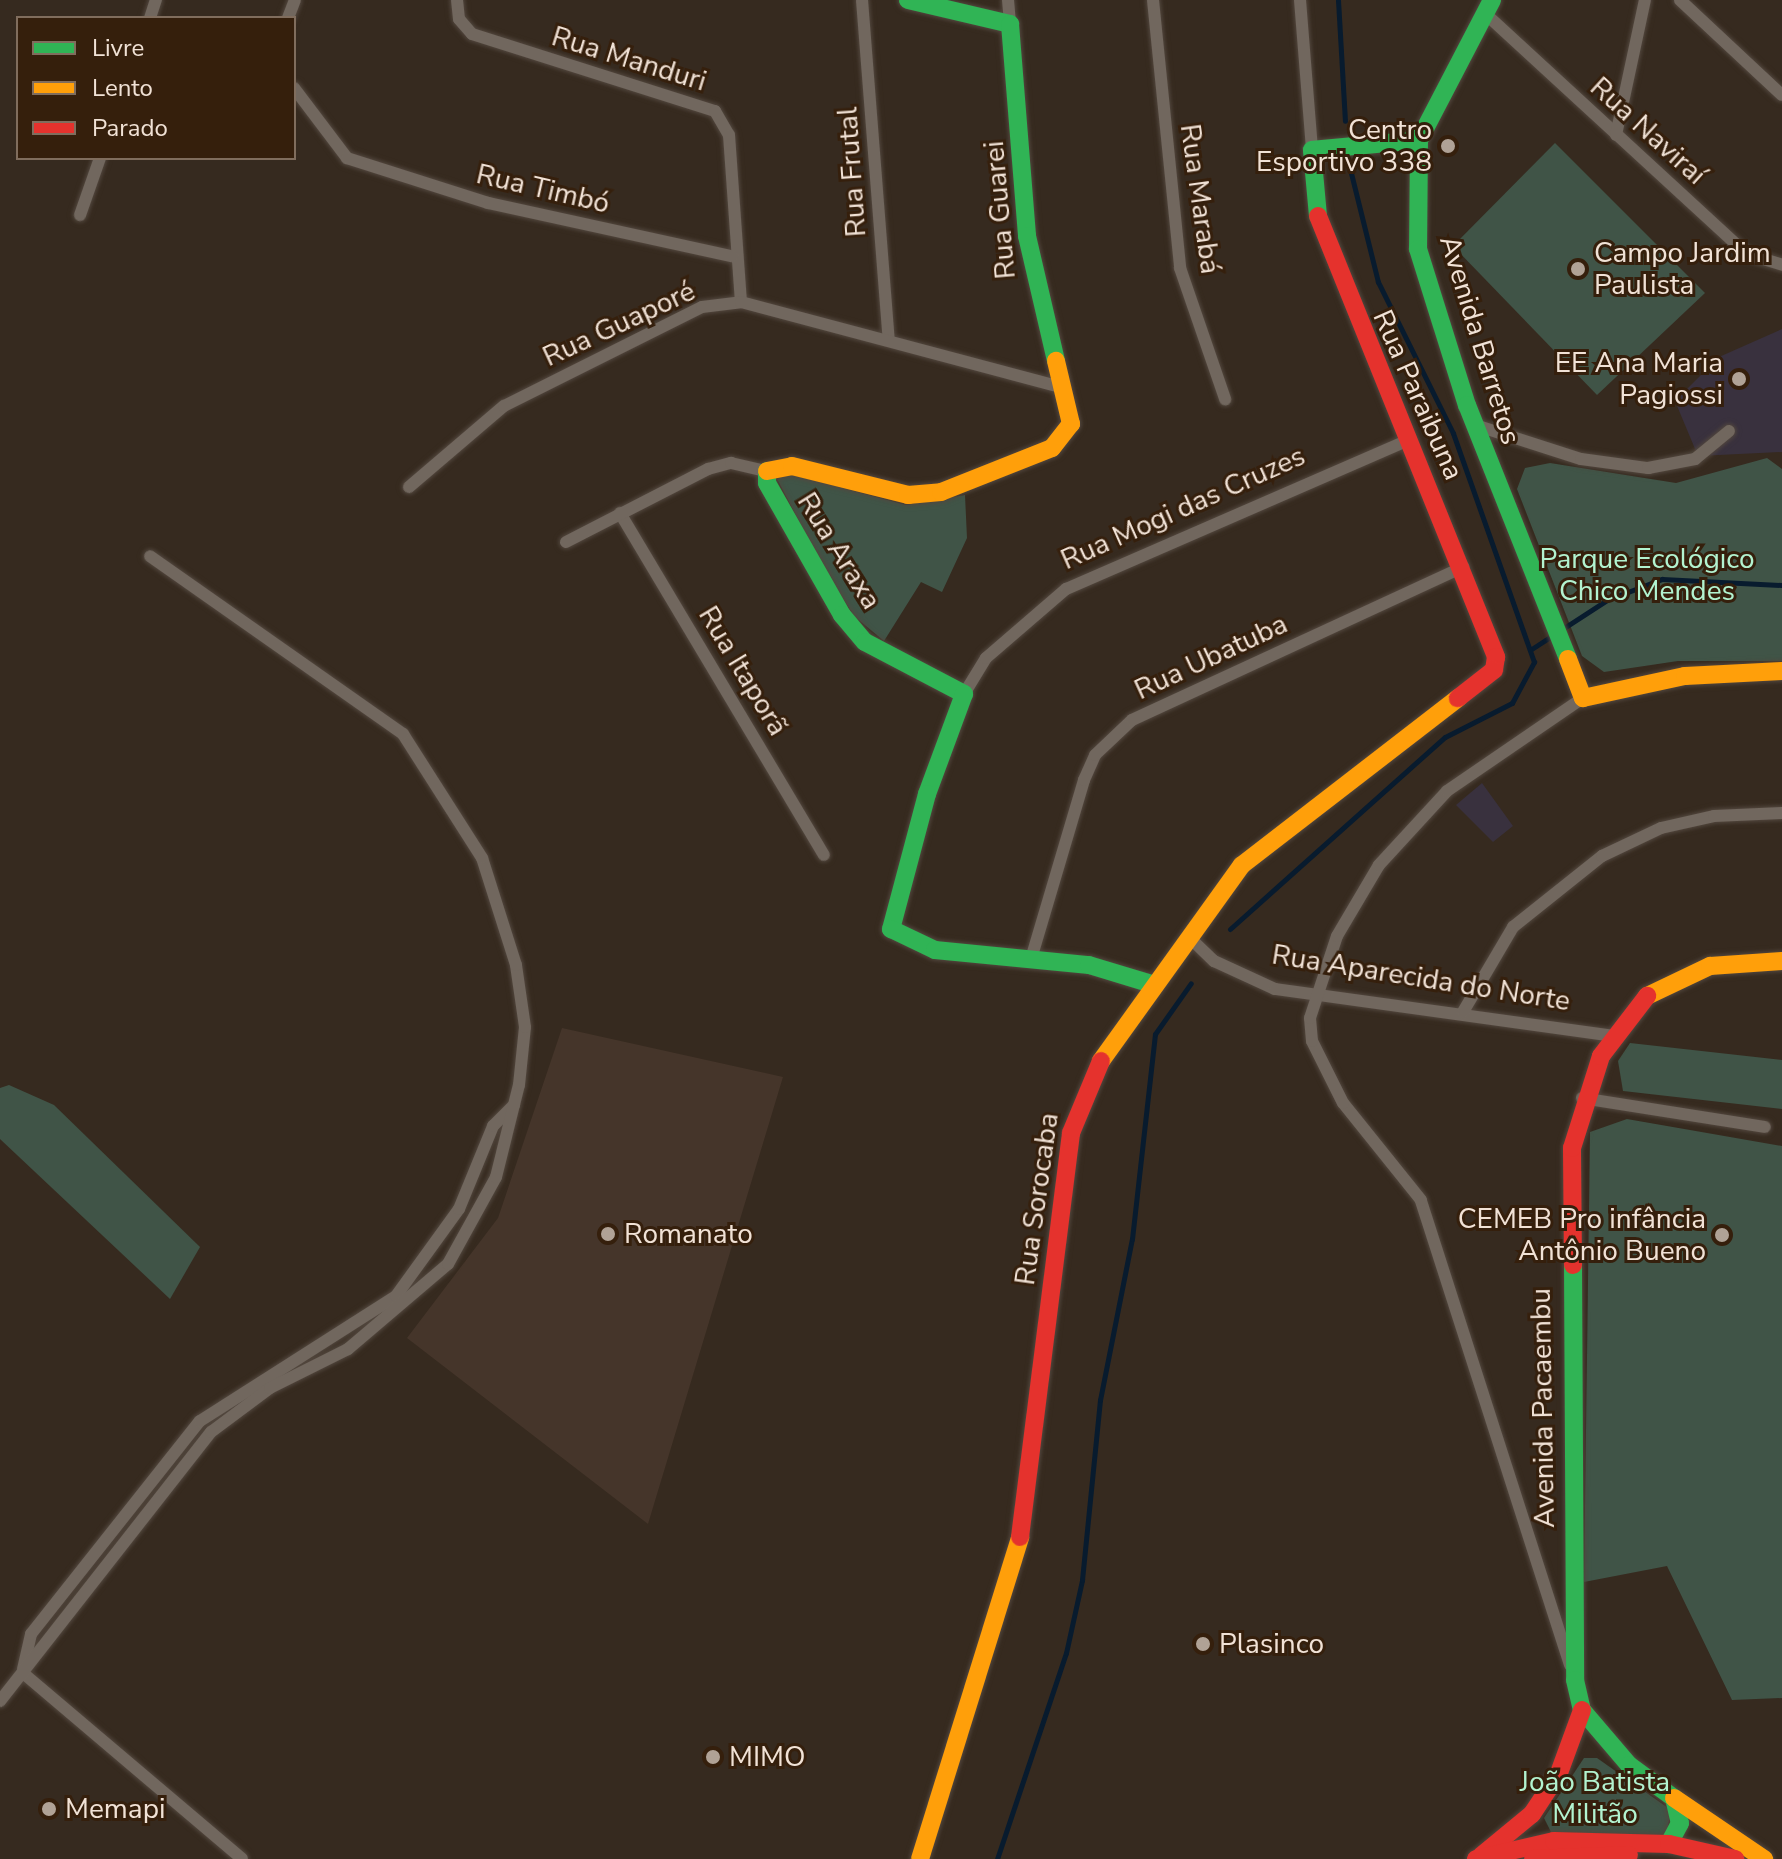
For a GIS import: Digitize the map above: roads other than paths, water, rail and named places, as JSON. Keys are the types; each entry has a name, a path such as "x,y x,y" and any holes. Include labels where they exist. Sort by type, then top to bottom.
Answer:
{"street":[{"name":"Rua Manduri","path":"457,0 459,19 472,34 715,111 729,135 732,256 741,302"},
{"name":"Rua Frutal","path":"862,0 889,340"},
{"path":"908,0 1010,24"},
{"name":"Rua Guarei","path":"767,471 792,466 908,495 941,492 1052,448 1066,436 1071,411 1027,236 1008,0"},
{"name":"Rua Marabá","path":"1153,0 1180,268 1225,399"},
{"path":"1300,0 1312,150 1419,140"},
{"path":"1616,135 1645,0"},
{"path":"1680,0 1782,95"},
{"name":"Rua Naviraí","path":"1490,9 1616,135 1747,254 1782,265"},
{"name":"Avenida Barretos","path":"1490,9 1419,140 1418,249 1475,425 1546,596 1583,698"},
{"name":"Rua Timbó","path":"296,91 347,158 488,203 732,256"},
{"name":"Rua Paraibuna","path":"1312,150 1326,252 1463,567 1496,657"},
{"path":"80,215 99,160"},
{"name":"Rua Guaporé","path":"409,487 504,406 653,328 702,307 741,302 1065,388"},
{"path":"1475,425 1581,459 1648,468 1695,459 1729,431"},
{"name":"Rua Mogi das Cruzes","path":"1031,959 904,941 891,929 891,914 964,694 986,658 1066,589 1407,441"},
{"path":"566,542 708,469 731,463 767,471"},
{"name":"Rua Araxa","path":"767,471 776,506 865,642 964,694"},
{"name":"Rua Itaporã","path":"620,513 824,855"},
{"path":"0,1701 211,1432 270,1388 348,1349 448,1264 496,1177 514,1105 525,1027 516,965 482,858 403,734 150,556"},
{"name":"Rua Ubatuba","path":"1031,959 1084,780 1095,755 1132,720 1463,567"},
{"name":"Rua Sorocaba","path":"920,1859 1017,1562 1076,1110 1152,984 1242,865 1487,678 1496,657"},
{"path":"1575,1680 1421,1200 1323,1069 1312,1041 1314,996 1355,901 1408,830 1507,744 1583,698 1685,676 1782,671"},
{"path":"1463,1012 1513,927 1602,856 1661,828 1714,816 1782,813"},
{"name":"Rua Aparecida do Norte","path":"1189,937 1214,961 1252,980 1314,996 1463,1012 1612,1036"},
{"path":"1031,959 1089,965 1152,984"},
{"name":"Avenida Pacaembu","path":"1764,1859 1629,1765 1582,1710 1575,1680 1569,1204 1582,1098 1612,1036 1644,998 1676,979 1740,960 1782,961"},
{"path":"1582,1098 1765,1127"},
{"path":"23,1673 31,1634 200,1421 396,1296 459,1209 493,1126 514,1105"},
{"path":"23,1673 242,1859"},
{"path":"1479,1858 1532,1814 1559,1773 1582,1710"},
{"path":"1533,1859 1644,1855 1669,1844 1680,1823 1674,1798"},
{"path":"1479,1858 1554,1841 1669,1844 1735,1859"}],"waterway":[{"path":"1338,0 1345,121"},
{"path":"1230,929 1445,737 1512,703 1534,662 1453,433 1378,282 1351,173"},
{"path":"1530,650 1607,600 1662,579 1782,585"},
{"path":"997,1859 1066,1653 1082,1580 1100,1400 1132,1239 1155,1034 1191,983"}],"place":[{"name":"Centro Esportivo 338","path":"1448,146"},
{"name":"Campo Jardim Paulista","path":"1578,269"},
{"name":"EE Ana Maria Pagiossi","path":"1739,379"},
{"name":"Romanato","path":"608,1234"},
{"name":"CEMEB Pro infância Antônio Bueno","path":"1722,1235"},
{"name":"Plasinco","path":"1203,1644"},
{"name":"MIMO","path":"713,1757"},
{"name":"Memapi","path":"49,1809"}],"park label":[{"name":"Parque Ecológico Chico Mendes","path":"1647,575"},
{"name":"João Batista Militão","path":"1595,1798"}]}
